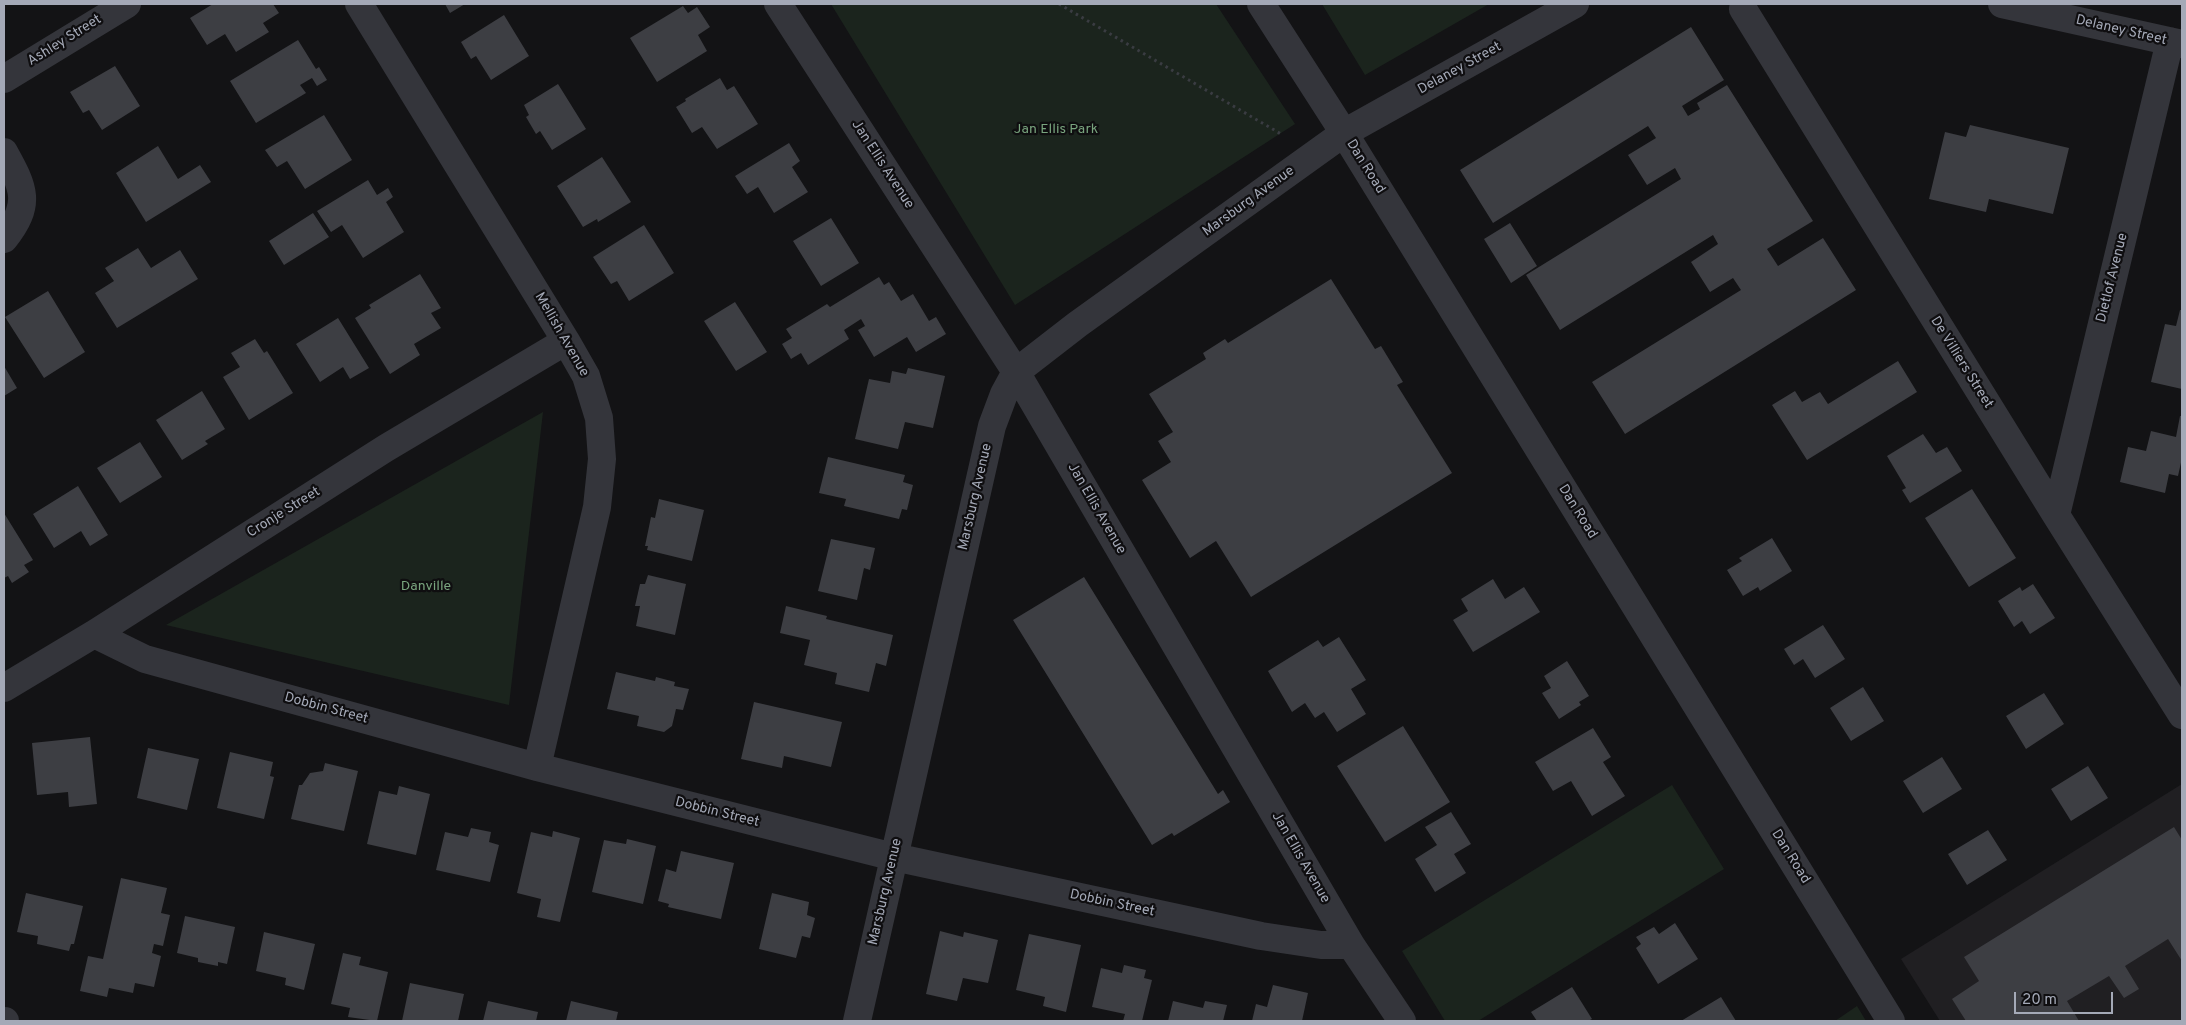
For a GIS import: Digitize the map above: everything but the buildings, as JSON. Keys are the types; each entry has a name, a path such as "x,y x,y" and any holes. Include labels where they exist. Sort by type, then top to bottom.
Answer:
{"street":[{"name":"Ashley Street","path":"4,79 127,4"},
{"name":"Mellish Avenue","path":"359,4 566,341 586,376 599,418 602,459 597,507 537,767"},
{"name":"Jan Ellis Avenue","path":"778,4 1016,372 1351,945 1402,1021"},
{"name":"Dan Road","path":"1262,4 1344,133 1891,1021"},
{"name":"Delaney Street","path":"1344,133 1575,4"},
{"name":"Delaney Street","path":"2002,4 2176,43"},
{"name":"De Villiers Street","path":"1743,9 2182,715"},
{"name":"Dietlof Avenue","path":"2056,515 2176,43"},
{"name":"Marsburg Avenue","path":"857,1021 992,426 1004,394 1016,372 1086,319 1344,133"},
{"path":"4,152 20,182 22,202 16,223 4,239"},
{"name":"Cronje Street","path":"4,688 94,634 386,448 566,341"},
{"name":"Dobbin Street","path":"94,634 145,659 537,767 894,857 1261,936 1320,945 1351,945"}],"path":[{"path":"1059,4 1282,134"}],"shaded area":[{"path":"2182,784 2182,1021 1940,1021 1901,959"}],"green space":[{"name":"Jan Ellis Park","path":"831,4 1216,4 1295,124 1015,305"},
{"path":"1322,4 1489,4 1365,75"},
{"name":"Danville","path":"543,412 509,705 166,625"},
{"path":"1672,785 1724,869 1478,1021 1445,1021 1402,951"},
{"path":"1857,1006 1866,1021 1835,1021"}]}
